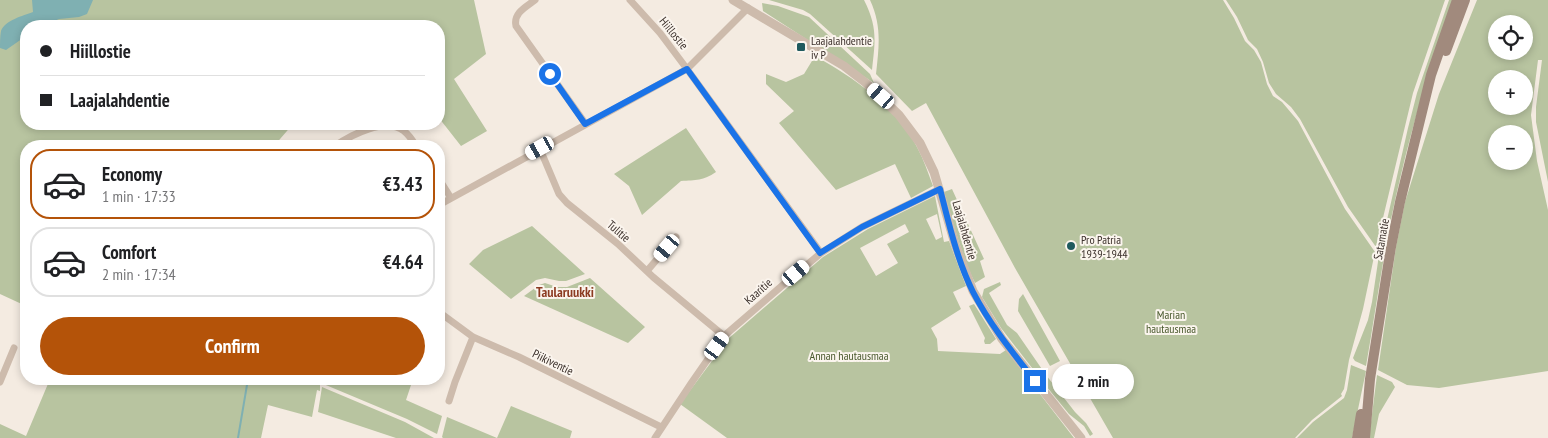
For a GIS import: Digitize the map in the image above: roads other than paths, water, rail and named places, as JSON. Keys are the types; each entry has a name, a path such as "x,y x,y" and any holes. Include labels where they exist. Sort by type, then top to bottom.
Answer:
{"main road":[{"name":"Satamatie","path":"1357,438 1370,379 1393,238 1408,167 1431,75 1457,0"},
{"name":"Satamatie","path":"1424,106 1465,0"},
{"name":"Satamatie","path":"1365,438 1370,379"}],"street":[{"path":"535,0 516,16 516,26 585,124"},
{"name":"Hiillostie","path":"630,0 660,33 820,253"},
{"name":"Laajalahdentie","path":"733,0 844,66 881,96 899,115 920,143 934,172 955,244 973,291 1002,339 1081,438"},
{"path":"445,202 540,148 687,69 754,0"},
{"path":"343,140 363,130"},
{"path":"403,130 411,140"},
{"name":"Tulitie","path":"540,148 560,194 567,204 618,244 724,336"},
{"path":"445,188 451,198"},
{"name":"Kaaritie","path":"655,438 724,336 820,253 862,227 940,189"},
{"path":"648,271 676,237"},
{"name":"Piikiventie","path":"445,316 473,337 519,357 661,427"},
{"path":"449,401 473,337"},
{"path":"0,382 14,348"}],"water":[{"path":"32,0 93,0 87,14 79,17 57,20 20,20 20,40 6,50 0,48 3,27 15,19 33,12"}],"waterway":[{"path":"238,438 247,385"}],"place":[{"name":"Laajalahdentie iv P","path":"801,47"},
{"name":"Pro Patria 1939-1944","path":"1071,246"}],"district":[{"name":"Taularuukki","path":"565,292"}],"park label":[{"name":"Marian hautausmaa","path":"1171,321"},
{"name":"Annan hautausmaa","path":"849,355"}]}
